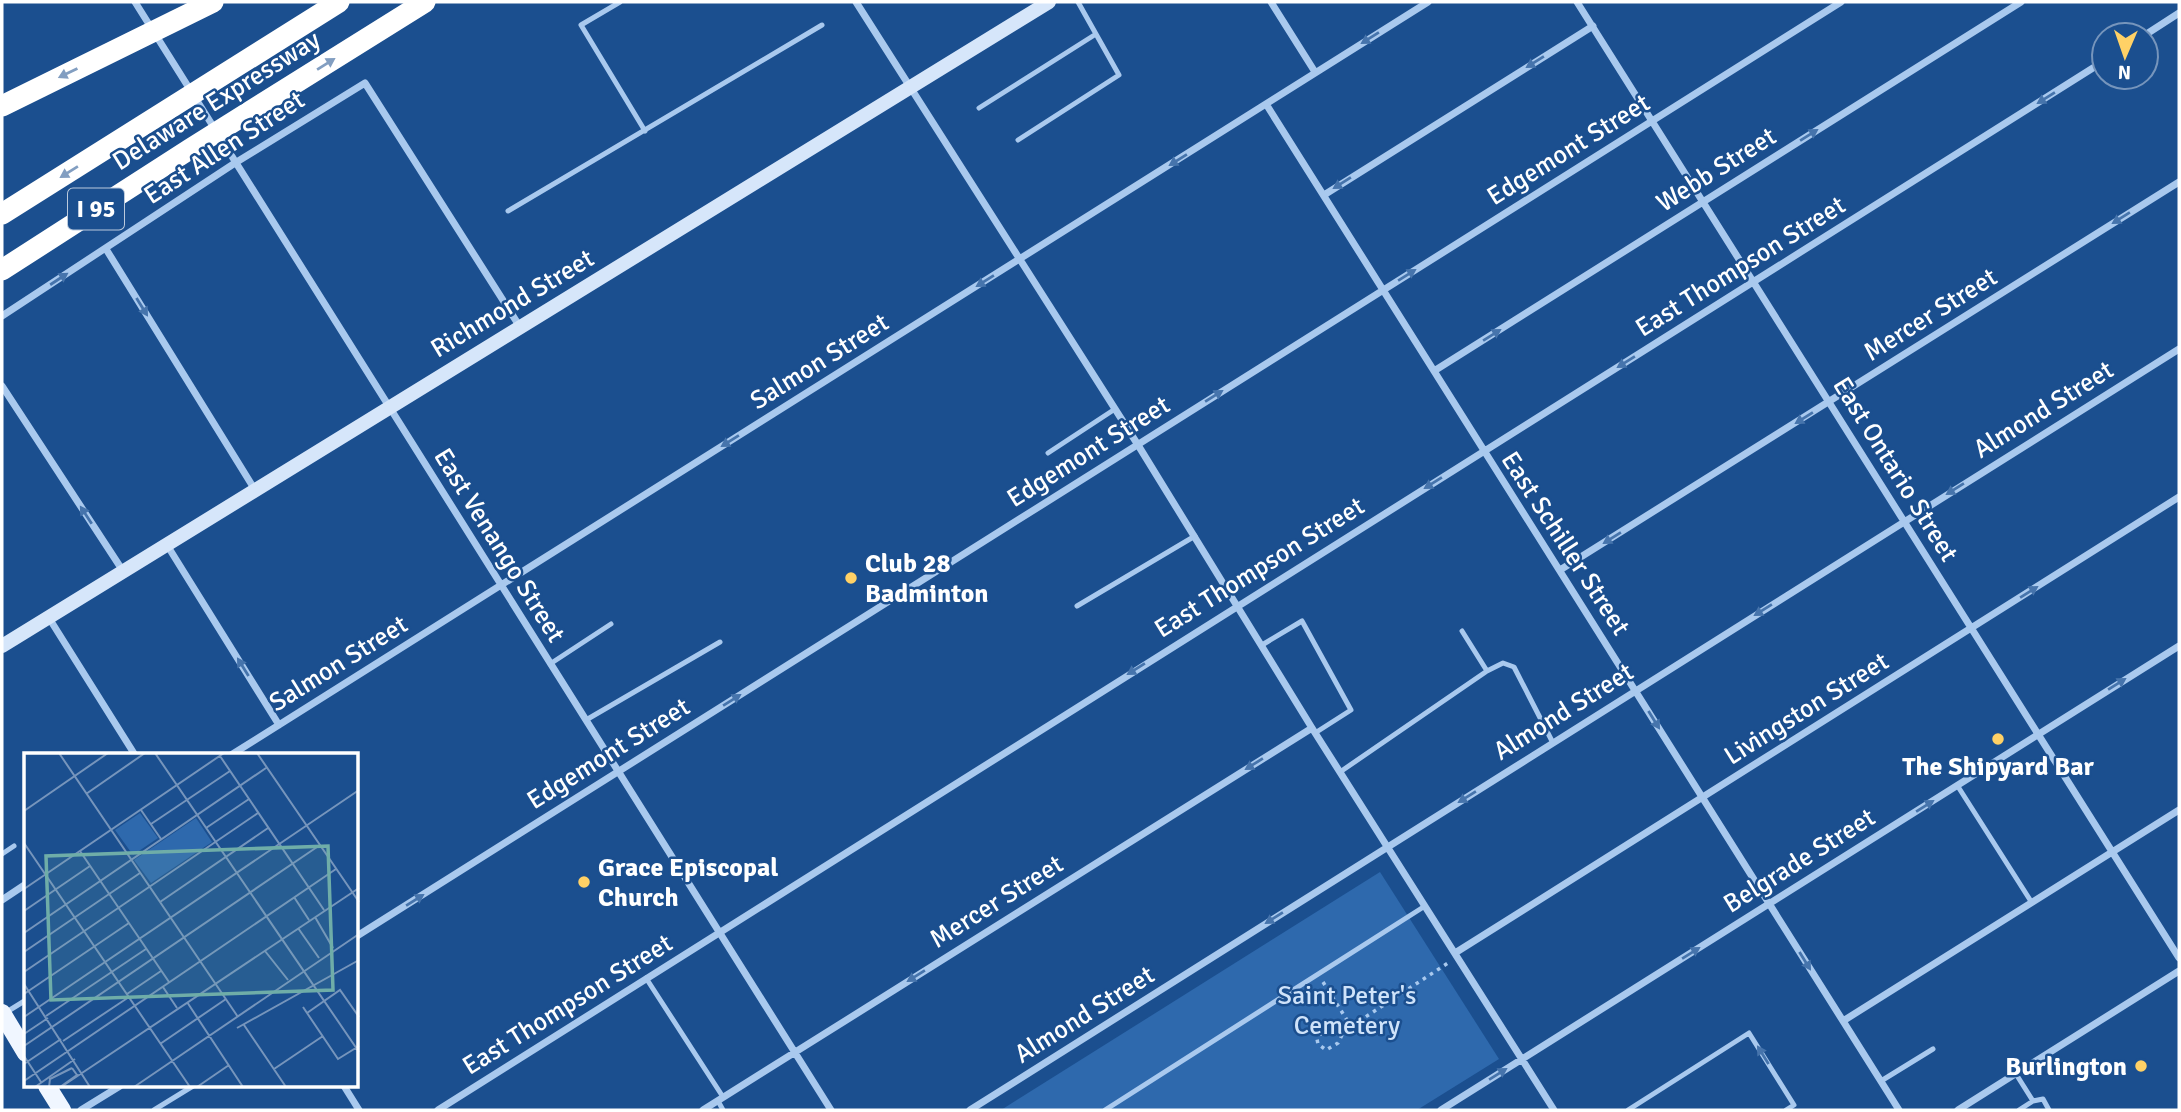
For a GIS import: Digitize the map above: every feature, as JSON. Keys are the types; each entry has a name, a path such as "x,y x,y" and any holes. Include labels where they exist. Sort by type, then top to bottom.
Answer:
{"highway":[{"path":"2,106 213,2"},
{"name":"Delaware Expressway","path":"2,214 339,2"},
{"name":"Delaware Expressway","path":"2,270 425,2"}],"main road":[{"name":"Richmond Street","path":"2,646 910,88 1034,6 1049,2"},
{"path":"4,1020 24,1050"},
{"path":"48,1088 62,1110"}],"street":[{"name":"East Venango Street","path":"135,2 831,1110"},
{"path":"856,2 1138,445 1313,730 1554,1110"},
{"path":"1271,2 1315,72"},
{"name":"Salmon Street","path":"235,753 1428,2"},
{"name":"Edgemont Street","path":"359,935 1841,2"},
{"name":"Webb Street","path":"1434,371 2021,2"},
{"name":"East Ontario Street","path":"1579,3 2179,958"},
{"path":"2160,25 2179,13"},
{"path":"1324,195 1593,26"},
{"name":"East Thompson Street","path":"438,1110 2090,70"},
{"name":"East Allen Street","path":"2,316 235,163 365,83 520,327"},
{"name":"East Schiller Street","path":"1266,104 1899,1110"},
{"name":"Mercer Street","path":"1560,570 2179,182"},
{"path":"106,249 255,491"},
{"name":"Almond Street","path":"970,1110 2179,349"},
{"path":"2,386 123,572"},
{"name":"Livingston Street","path":"1456,955 2179,498"},
{"path":"167,545 279,725"},
{"path":"49,618 134,753"},
{"name":"Belgrade Street","path":"1441,1110 2179,646"},
{"name":"Mercer Street","path":"703,1110 1313,730"},
{"path":"1843,1021 2179,810"},
{"path":"2,900 24,885"},
{"path":"1958,1110 2179,971"},
{"path":"81,1110 117,1088"},
{"path":"345,1088 359,1110"}],"lane":[{"path":"620,2 581,25 645,131"},
{"path":"1018,140 1119,75 1079,2"},
{"path":"508,211 822,25"},
{"path":"979,108 1096,34"},
{"path":"1048,453 1115,410"},
{"path":"1077,606 1195,536"},
{"path":"1262,645 1302,621 1351,710 1313,730"},
{"path":"550,664 611,624"},
{"path":"1462,631 1487,671"},
{"path":"586,720 720,642"},
{"path":"1340,772 1487,671 1503,663 1514,667 1553,743"},
{"path":"1957,785 2032,903"},
{"path":"2,854 15,846"},
{"path":"1105,1110 1425,906"},
{"path":"646,978 721,1099 723,1110"},
{"path":"4,1020 24,1002"},
{"path":"1628,1110 1749,1033 1794,1105 1786,1110"},
{"path":"1881,1081 1933,1049"},
{"path":"2016,1074 2034,1101"},
{"path":"154,1110 191,1088"},
{"path":"2019,1110 2034,1101 2043,1100 2049,1110"}],"path":[{"path":"1318,974 1347,1020 1342,1029 1338,1043 1326,1050 1321,1048 1317,1039 1320,1033 1328,1028 1342,1029 1456,955"}],"green space":[{"name":"Saint Peter's Cemetery","path":"1380,872 1499,1059 1417,1110 1001,1110"}],"place":[{"name":"Club 28 Badminton","path":"851,578"},
{"name":"The Shipyard Bar","path":"1998,739"},
{"name":"Grace Episcopal Church","path":"584,882"},
{"name":"Burlington","path":"2141,1066"}]}
